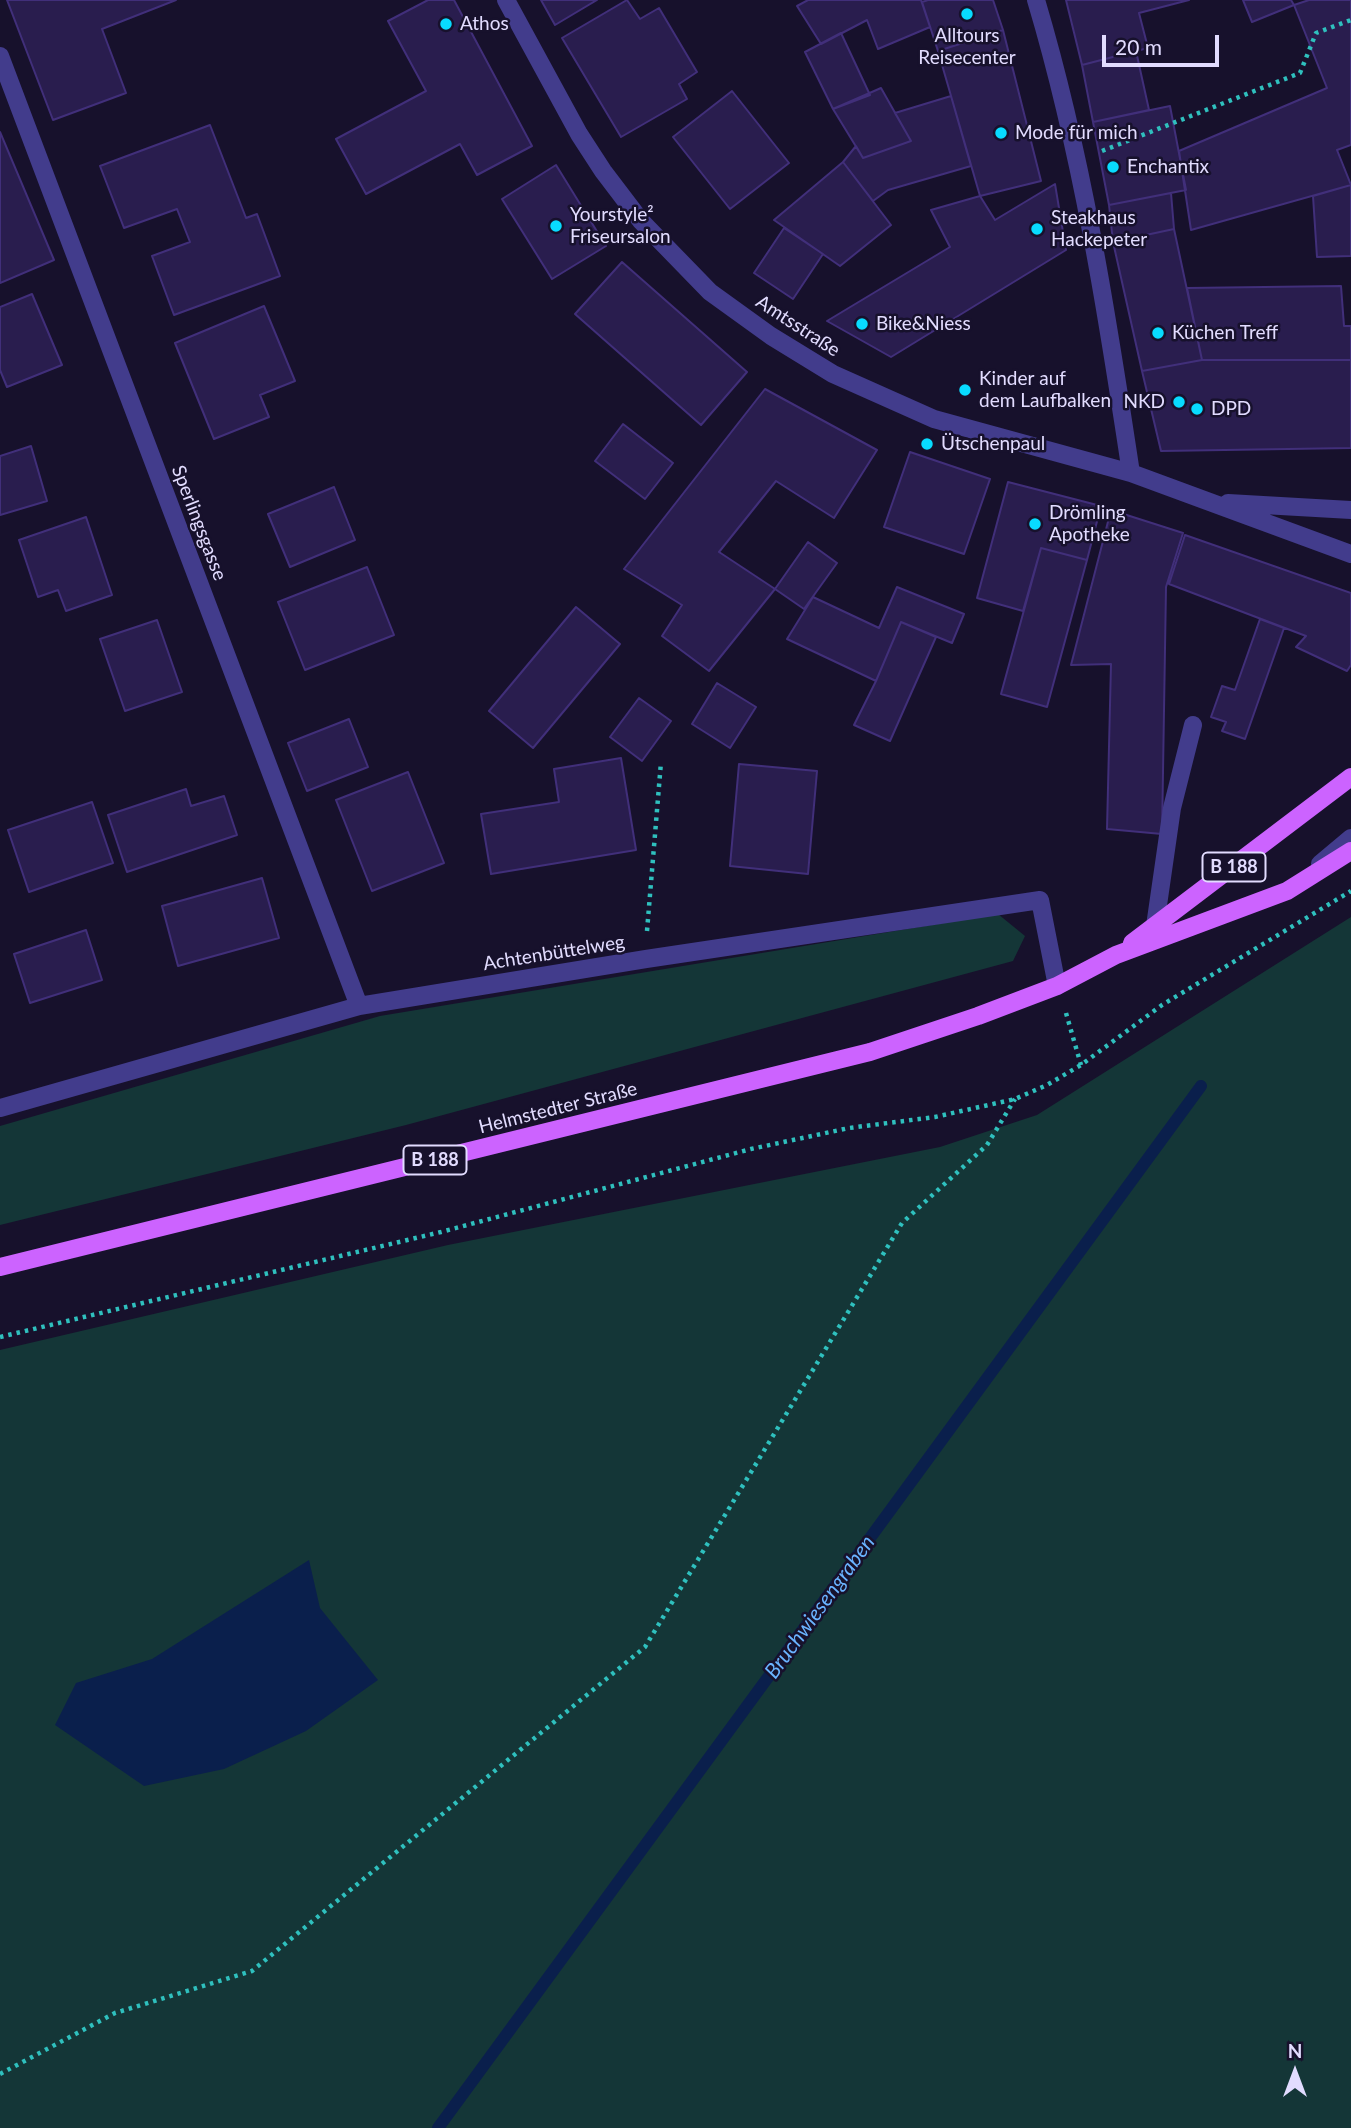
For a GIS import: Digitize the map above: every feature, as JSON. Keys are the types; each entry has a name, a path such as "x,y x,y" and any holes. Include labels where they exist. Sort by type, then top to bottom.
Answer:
{"main road":[{"name":"Helmstedter Straße","path":"1116,956 1351,777"},
{"name":"Helmstedter Straße","path":"0,1267 870,1052 1057,986 1116,956 1287,891 1351,851"}],"street":[{"name":"Amtsstraße","path":"506,0 579,134 641,221 710,292 771,336 833,374 934,419 1130,473 1351,554"},
{"path":"1036,0 1077,161 1110,332 1130,473"},
{"name":"Sperlingsgasse","path":"0,56 359,1006"},
{"name":"Amtsstraße","path":"1207,502 1351,510"},
{"path":"1155,926 1172,808 1193,725"},
{"name":"Helmstedter Straße","path":"1287,891 1351,838"},
{"name":"Achtenbüttelweg","path":"0,1108 359,1006 646,959 1040,901 1057,986"}],"path":[{"path":"1077,161 1300,73 1316,33 1351,20"},
{"path":"646,959 660,762"},
{"path":"0,1337 441,1232 751,1149 849,1128 935,1117 1015,1100 1081,1065 1162,1004 1351,891"},
{"path":"1057,986 1081,1065"},
{"path":"0,2074 115,2013 252,1971 645,1647 902,1223 987,1145 1015,1100"}],"green space":[{"path":"998,914 1025,936 1013,961 406,1125 0,1225 0,1126 380,1016"},
{"path":"1351,917 1351,2128 0,2128 0,1350 448,1245 940,1147 1037,1115"}],"water":[{"path":"309,1560 320,1608 378,1680 306,1731 224,1769 144,1786 55,1725 76,1683 152,1659"}],"building":[{"path":"7,0 176,0 102,29 126,93 53,120"},
{"path":"428,0 454,0 532,146 477,175 460,144 366,194 336,139 426,91 388,21"},
{"path":"541,0 597,0 555,25"},
{"path":"627,0 640,19 659,8 697,72 679,84 687,99 621,137 562,38"},
{"path":"808,0 921,0 930,27 878,49 867,20 821,44 797,6"},
{"path":"993,0 1003,30 938,51 922,2"},
{"path":"1066,0 1189,0 1139,13 1148,48 1082,65"},
{"path":"1243,0 1291,0 1294,5 1252,22"},
{"path":"1309,0 1351,0 1351,145 1337,150 1351,185 1191,230 1179,151 1327,88 1294,5"},
{"path":"1003,30 1041,181 980,196 938,51"},
{"path":"841,33 870,95 833,109 805,52"},
{"path":"1136,51 1149,110 1093,122 1082,65"},
{"path":"881,88 911,141 863,158 833,109"},
{"path":"732,91 789,163 730,209 673,137"},
{"path":"951,96 971,166 888,190 873,201 843,162 856,146 863,158 911,141 895,113"},
{"path":"1170,106 1186,190 1109,205 1093,122"},
{"path":"210,125 246,218 257,214 280,276 174,315 152,256 190,242 177,209 124,228 100,166"},
{"path":"0,132 54,260 0,283"},
{"path":"843,162 891,225 840,266 774,220"},
{"path":"556,165 606,246 552,279 502,199"},
{"path":"1055,184 1066,250 891,357 827,321 950,247 931,210 980,196 995,220"},
{"path":"1351,185 1351,256 1317,257 1313,196"},
{"path":"1171,193 1174,229 1113,242 1109,205"},
{"path":"784,228 823,254 793,299 754,273"},
{"path":"1174,229 1202,360 1142,371 1113,242"},
{"path":"622,262 747,372 701,425 575,314"},
{"path":"1341,286 1344,326 1351,326 1351,360 1202,360 1187,288"},
{"path":"32,294 62,365 7,387 0,370 0,307"},
{"path":"264,306 295,381 260,395 269,417 214,439 175,343"},
{"path":"1202,360 1351,360 1351,448 1161,451 1142,371"},
{"path":"765,389 877,450 834,518 776,481 719,552 775,589 709,671 662,636 682,605 624,569"},
{"path":"623,424 673,463 645,499 595,461"},
{"path":"31,446 47,501 0,515 0,456"},
{"path":"910,452 990,479 964,554 884,527"},
{"path":"1008,482 1101,506 1087,560 1041,548 1023,611 977,598"},
{"path":"334,487 355,540 290,567 268,514"},
{"path":"1111,510 1183,533 1166,587 1162,834 1107,829 1111,664 1071,665"},
{"path":"86,517 112,595 66,611 58,590 38,597 19,540"},
{"path":"1185,535 1351,593 1351,665 1347,671 1296,647 1306,636 1169,584"},
{"path":"808,542 837,563 804,609 775,589"},
{"path":"1041,548 1087,560 1047,707 1001,694"},
{"path":"367,567 394,635 305,670 278,602"},
{"path":"897,587 964,614 952,643 901,622 876,681 787,639 813,597 879,628"},
{"path":"576,607 620,644 533,748 489,711"},
{"path":"1260,619 1284,628 1245,739 1222,731 1226,722 1211,717 1222,686 1235,690"},
{"path":"157,620 182,692 125,711 100,639"},
{"path":"901,622 936,637 890,741 854,725"},
{"path":"717,683 756,707 730,748 692,724"},
{"path":"639,698 671,721 642,761 610,737"},
{"path":"349,719 368,767 307,791 288,743"},
{"path":"621,758 636,850 491,874 481,814 559,802 554,769"},
{"path":"739,764 817,771 808,874 730,866"},
{"path":"408,772 444,863 372,891 336,800"},
{"path":"186,789 191,806 224,796 237,835 127,872 108,815"},
{"path":"92,802 113,863 29,892 8,830"},
{"path":"262,878 279,938 178,966 162,906"},
{"path":"86,930 102,980 30,1003 14,954"}],"waterway":[{"name":"Bruchwiesengraben","path":"438,2128 1201,1086"}],"place":[{"name":"Alltours Reisecenter","path":"967,14"},
{"name":"Athos","path":"446,24"},
{"name":"Mode für mich","path":"1001,133"},
{"name":"Enchantix","path":"1113,167"},
{"name":"Yourstyle² Friseursalon","path":"556,226"},
{"name":"Steakhaus Hackepeter","path":"1037,229"},
{"name":"Bike&Niess","path":"862,324"},
{"name":"Küchen Treff","path":"1158,333"},
{"name":"Kinder auf dem Laufbalken","path":"965,390"},
{"name":"NKD","path":"1179,402"},
{"name":"DPD","path":"1197,409"},
{"name":"Ütschenpaul","path":"927,444"},
{"name":"Drömling Apotheke","path":"1035,524"}]}
